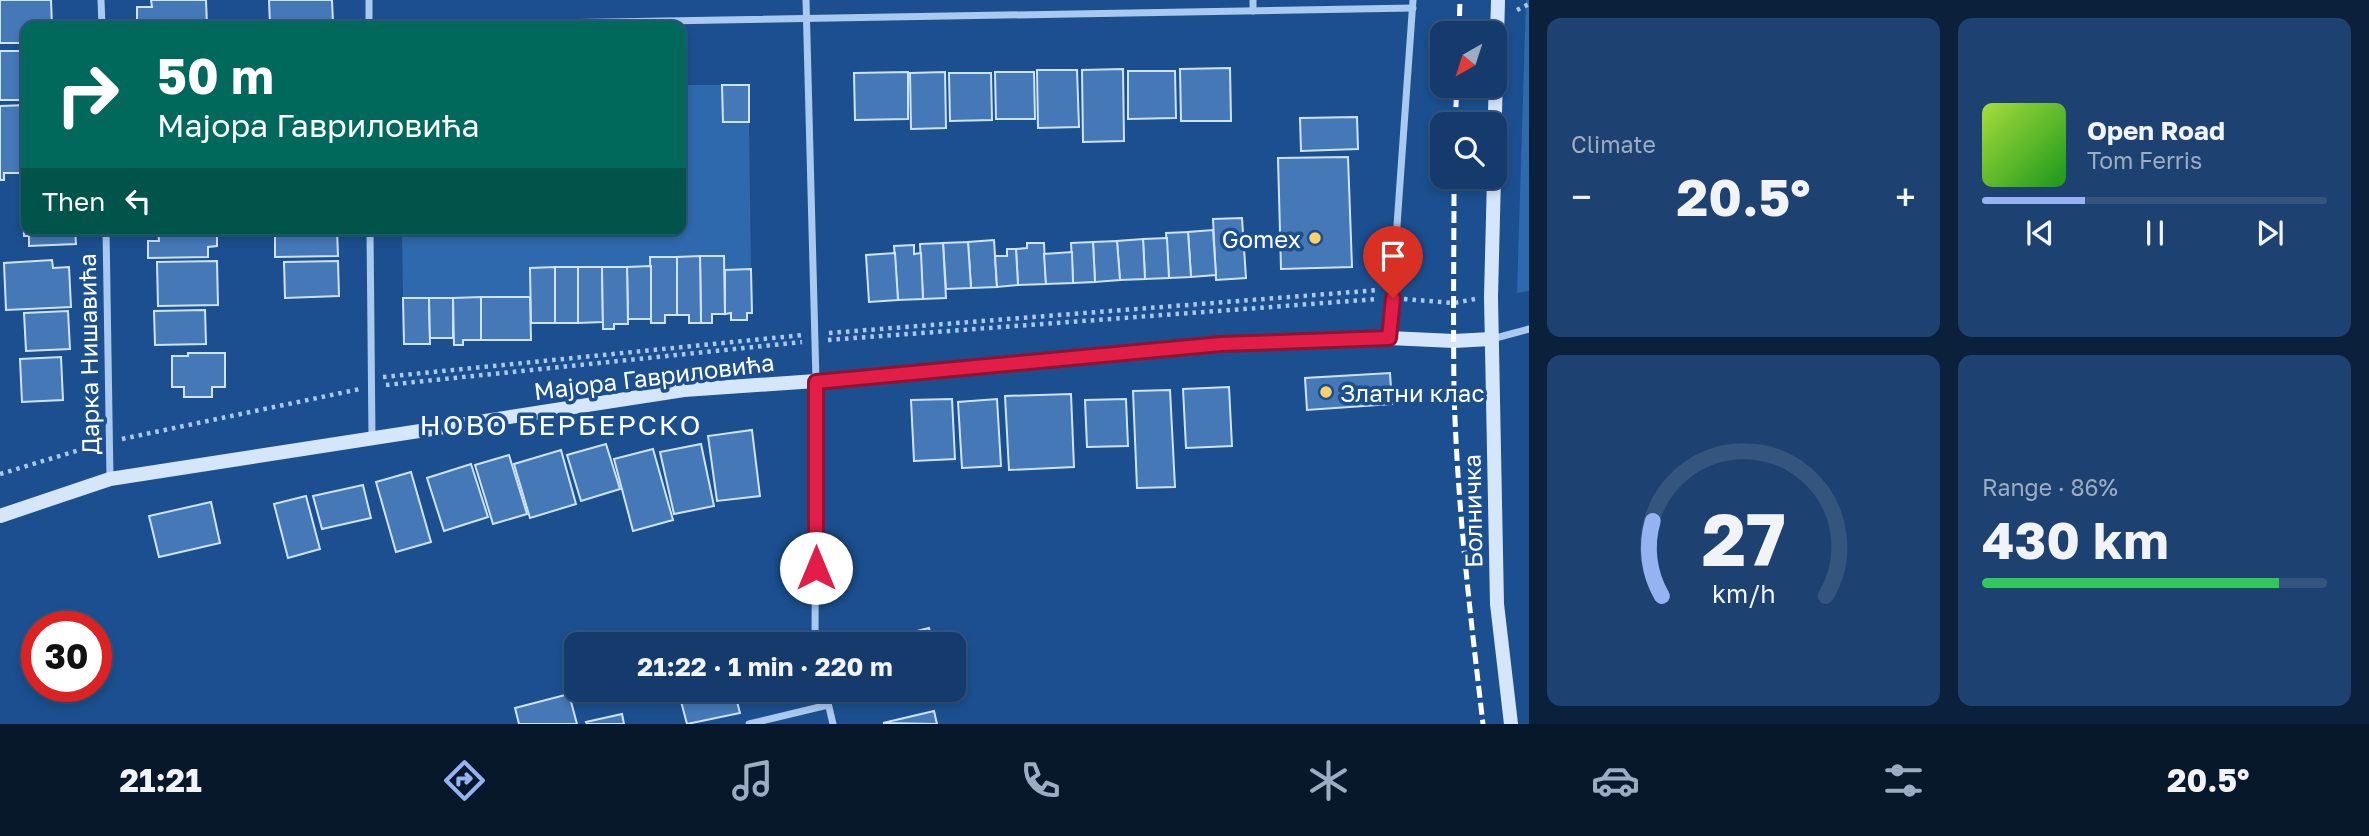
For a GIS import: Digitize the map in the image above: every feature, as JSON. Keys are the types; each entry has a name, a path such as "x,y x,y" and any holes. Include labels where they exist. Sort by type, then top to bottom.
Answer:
{"street":[{"path":"102,0 102,21"},
{"path":"369,0 369,21"},
{"path":"806,0 816,382 816,632"},
{"path":"1253,0 1253,10"},
{"path":"1495,112 1499,0"},
{"path":"683,21 1253,10 1413,4 1389,338"},
{"name":"Болничка","path":"1494,189 1491,339 1497,604 1511,724"},
{"name":"Дарка Нишавића","path":"106,235 110,479"},
{"path":"370,235 372,437"},
{"path":"1491,339 1529,329"},
{"name":"Мајора Гавриловића","path":"0,516 110,479 684,390 816,382 1221,344 1389,338 1454,341 1491,339"},
{"path":"827,702 833,724"},
{"path":"748,724 828,705"}],"path":[{"path":"1517,10 1529,4"},
{"path":"0,474 109,441 372,386 383,377 1380,290 1393,298 1454,303 1491,297"}],"shaded area":[{"path":"1526,0 1529,0 1529,291 1517,293"},
{"path":"686,85 722,85 723,122 749,122 751,269 725,270 724,256 651,257 651,266 530,268 530,297 403,298 402,235 686,235"}],"building":[{"path":"0,0 51,0 52,21 21,21 21,43 0,43"},
{"path":"151,0 206,0 207,21 137,21 137,7 152,7"},
{"path":"269,0 332,0 333,21 270,21"},
{"path":"0,51 21,51 21,100 0,100"},
{"path":"1230,68 1231,121 1181,121 1180,69"},
{"path":"1123,69 1124,141 1083,142 1082,70"},
{"path":"1037,70 1077,70 1079,127 1038,128"},
{"path":"1128,71 1175,71 1176,118 1128,119"},
{"path":"908,72 908,119 855,120 854,73"},
{"path":"945,72 946,128 911,129 910,73"},
{"path":"995,72 1034,72 1035,119 996,119"},
{"path":"949,73 991,73 992,120 950,121"},
{"path":"722,85 749,85 749,122 723,122"},
{"path":"21,105 21,173 4,173 4,180 0,180 0,106"},
{"path":"1357,117 1358,149 1301,151 1300,118"},
{"name":"Gomex","path":"1348,157 1352,267 1281,269 1278,158"},
{"path":"1242,218 1246,278 1216,280 1213,219"},
{"path":"1213,230 1216,275 1191,277 1188,232"},
{"path":"1188,232 1191,277 1169,278 1166,233"},
{"path":"75,235 76,244 29,246 29,236 24,236"},
{"path":"158,235 217,235 217,246 208,247 208,257 148,258 148,241 159,241"},
{"path":"275,235 337,235 338,256 275,257"},
{"path":"1167,238 1169,278 1145,279 1143,239"},
{"path":"1143,239 1145,279 1120,280 1117,241"},
{"path":"994,240 997,287 971,288 968,242"},
{"path":"1117,241 1120,280 1095,282 1093,242"},
{"path":"968,242 971,288 946,289 943,243"},
{"path":"1093,242 1095,282 1073,283 1071,243"},
{"path":"943,243 946,298 923,299 920,244"},
{"path":"1027,243 1044,243 1046,284 1018,285 1016,249 1027,248"},
{"path":"914,245 914,254 921,253 923,299 898,300 894,246"},
{"path":"1007,249 1016,249 1018,285 997,287 995,256 1007,256"},
{"path":"1072,252 1073,283 1046,284 1044,254"},
{"path":"895,253 898,300 869,302 866,255"},
{"path":"700,256 724,256 725,314 712,314 712,323 701,323"},
{"path":"700,256 701,323 689,323 689,315 677,315 677,257"},
{"path":"650,257 677,257 677,315 665,315 665,323 651,323"},
{"path":"52,260 53,268 69,267 71,307 6,310 4,263"},
{"path":"217,261 218,305 158,306 157,262"},
{"path":"338,261 339,296 285,298 284,262"},
{"path":"651,266 651,319 628,319 627,267"},
{"path":"555,267 555,323 531,323 530,268"},
{"path":"555,267 578,267 578,323 555,323"},
{"path":"578,267 602,267 603,322 578,323"},
{"path":"602,267 627,267 628,324 614,324 614,329 603,329"},
{"path":"751,269 752,313 747,313 747,320 731,320 731,313 725,314 725,270"},
{"path":"481,297 481,340 463,340 463,345 454,345 453,298"},
{"path":"481,297 530,297 531,340 481,340"},
{"path":"403,298 429,298 430,344 404,344"},
{"path":"429,298 453,298 453,338 430,338"},
{"path":"205,310 206,344 155,345 154,311"},
{"path":"68,311 70,349 26,351 24,313"},
{"path":"188,353 225,353 225,387 212,387 212,397 184,397 184,387 172,387 172,356 188,356"},
{"path":"61,357 63,400 22,402 20,359"},
{"path":"1390,373 1392,404 1307,410 1305,378"},
{"path":"1229,387 1232,446 1186,448 1183,389"},
{"path":"1170,390 1175,487 1137,488 1133,391"},
{"path":"1071,394 1074,467 1009,470 1005,396"},
{"path":"952,399 955,459 914,461 911,400"},
{"path":"997,399 1001,466 962,468 958,402"},
{"path":"1126,399 1128,446 1087,447 1085,400"},
{"path":"752,430 760,496 717,501 708,436"},
{"path":"606,444 620,489 581,501 567,455"},
{"path":"701,444 714,506 674,514 660,452"},
{"path":"653,449 673,520 633,531 614,459"},
{"path":"561,450 576,504 530,518 514,464"},
{"path":"509,455 527,514 493,524 475,465"},
{"path":"471,464 488,517 444,531 427,478"},
{"path":"411,472 431,542 396,552 376,482"},
{"path":"363,485 371,518 322,529 313,496"},
{"path":"306,496 320,549 288,558 274,504"},
{"path":"211,502 220,543 159,557 149,516"},
{"path":"929,628 930,632 913,632"},
{"path":"564,695 564,702 571,702 577,724 519,724 515,708"},
{"path":"681,702 737,702 740,713 687,724"},
{"path":"934,711 937,724 883,723"},
{"path":"622,714 624,724 586,722"}],"railway":[{"path":"1459,21 1460,0"},
{"path":"1456,98 1456,112"},
{"path":"1454,189 1454,363 1458,474 1483,724"}],"place":[{"name":"Gomex","path":"1315,238"},
{"name":"Златни клас","path":"1326,392"}],"district":[{"name":"НОВО БЕРБЕРСКО","path":"561,424"}],"route":[{"path":"816,568 816,382 1221,344 1389,338 1393,298"}]}
